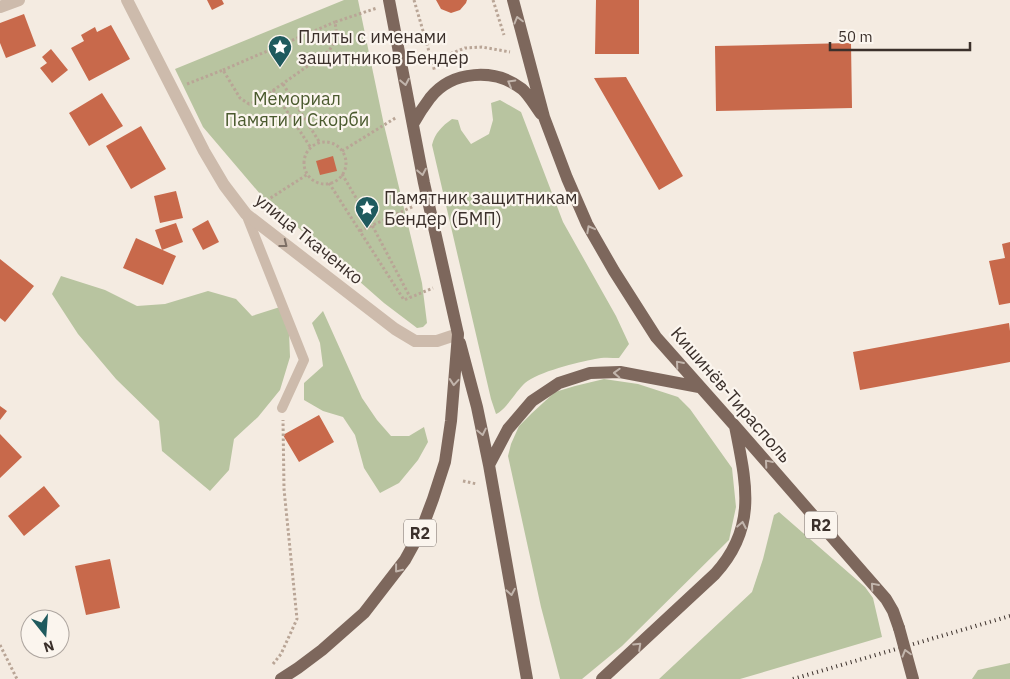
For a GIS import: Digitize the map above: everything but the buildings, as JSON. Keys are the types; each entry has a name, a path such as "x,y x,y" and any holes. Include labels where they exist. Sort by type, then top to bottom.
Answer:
{"main road":[{"path":"513,0 544,118"},
{"path":"390,2 413,124"},
{"name":"R2","path":"527,679 490,465 458,334 413,124 431,96 447,83 466,76 488,75 507,79 523,90 544,118"},
{"name":"Кишинёв-Тирасполь","path":"544,118 566,178 584,216 614,272 656,337 886,599 899,628 913,679"},
{"name":"R2","path":"281,679 322,650 364,613 405,560 421,531 434,499 445,462 451,421 458,334"},
{"path":"490,465 508,429 532,400 559,383 590,373 620,372 699,387"},
{"path":"602,679 715,574 734,550 740,534 746,505 746,488 736,426"}],"street":[{"path":"0,7 19,0"},
{"name":"улица Ткаченко","path":"127,0 204,152 224,185 246,214 395,329 415,341 437,341 458,334"}],"lane":[{"path":"246,214 304,360 282,408"}],"path":[{"path":"414,0 435,72"},
{"path":"172,90 335,22 390,2"},
{"path":"223,70 240,98 249,104 258,101 329,51 337,37 335,22"},
{"path":"432,61 465,48 482,47 510,52"},
{"path":"283,84 320,143"},
{"path":"274,90 311,148"},
{"path":"342,151 410,109"},
{"path":"320,143 331,143 337,146 345,157 346,164 342,174 335,181 329,183 316,181 308,174 305,166 307,153 311,148 320,143"},
{"path":"246,214 308,174"},
{"path":"342,174 372,225 410,297"},
{"path":"329,183 404,300 432,288"},
{"path":"360,231 428,200"},
{"path":"272,666 281,654 296,619 284,488 282,408"},
{"path":"0,645 17,679"}],"green space":[{"name":"Мемориал Памяти и Скорби","path":"344,0 358,0 384,125 422,283 427,323 423,327 417,328 384,303 261,195 203,127 175,69"},
{"path":"500,100 521,112 563,222 616,316 629,344 619,358 601,358 579,362 548,371 531,379 496,414 432,145 439,130 452,119 458,120 461,130 471,144 489,134 493,120 491,103"},
{"path":"61,276 105,290 137,306 165,304 208,291 236,299 252,316 280,307 289,331 290,357 280,390 258,417 234,439 229,470 210,491 162,451 159,421 116,379 78,334 52,294"},
{"path":"323,311 362,398 377,420 391,436 409,436 424,427 428,442 418,460 399,483 380,493 364,468 355,435 343,417 323,411 304,400 304,383 323,366 320,343 312,323"},
{"path":"604,379 638,384 678,397 690,409 732,468 736,507 729,540 622,646 582,679 560,679 541,607 508,456 519,426 555,392"},
{"path":"779,512 865,587 873,598 882,637 740,679 659,679 752,592 763,559 774,515"},
{"path":"1010,663 1010,679 972,679 978,670"}],"railway":[{"path":"793,679 1010,616"}],"place":[{"name":"Плиты с именами защитников Бендер","path":"280,68"},
{"name":"Памятник защитникам Бендер (БМП)","path":"367,229"}]}
